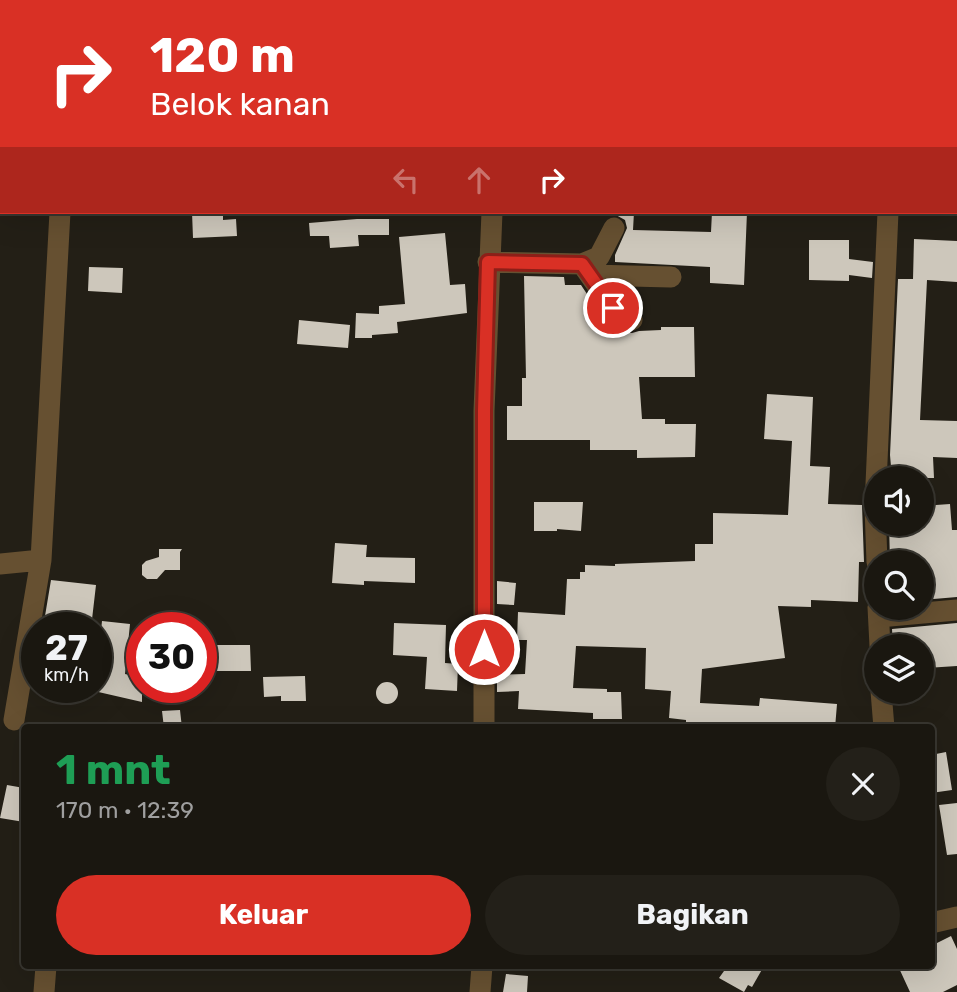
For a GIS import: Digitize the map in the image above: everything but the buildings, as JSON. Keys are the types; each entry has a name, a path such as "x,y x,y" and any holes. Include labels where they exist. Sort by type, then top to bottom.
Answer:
{"street":[{"path":"14,720 41,559 60,214"},
{"path":"484,724 484,411 492,214"},
{"path":"877,550 875,507 888,214"},
{"path":"586,270 600,257 614,228"},
{"path":"488,262 671,277"},
{"path":"586,270 613,308 632,320"},
{"path":"0,564 41,559"},
{"path":"934,611 957,610"},
{"path":"882,704 884,724"},
{"path":"935,922 957,917"},
{"path":"44,992 46,969"},
{"path":"480,992 482,969"}],"route":[{"path":"484,649 484,411 488,262 582,264 613,308"}]}
